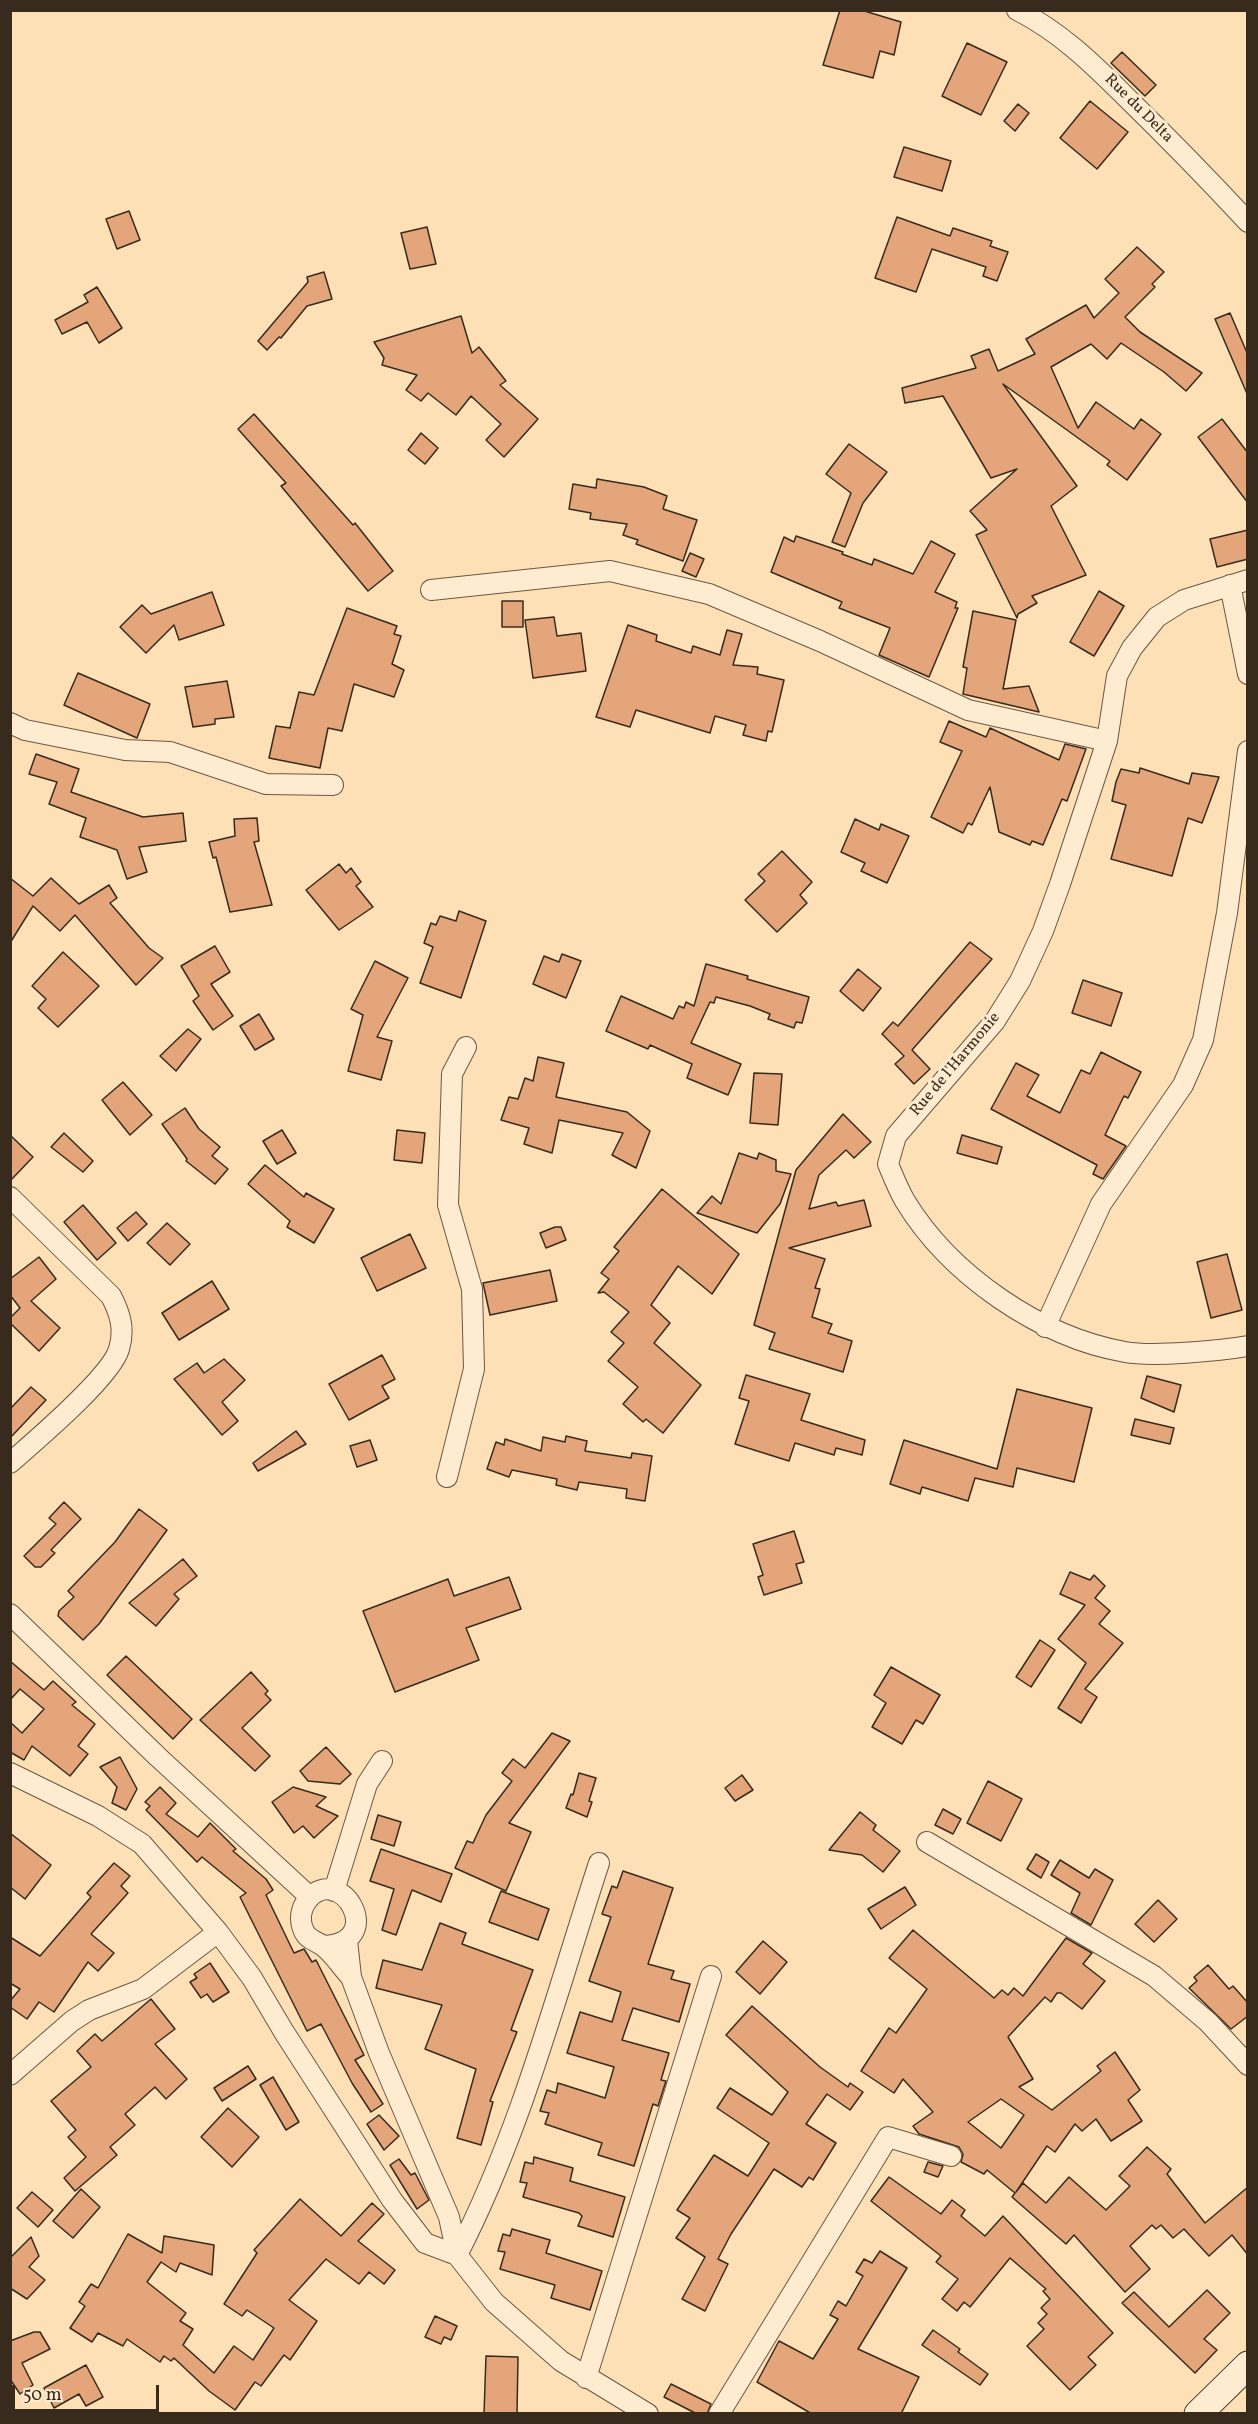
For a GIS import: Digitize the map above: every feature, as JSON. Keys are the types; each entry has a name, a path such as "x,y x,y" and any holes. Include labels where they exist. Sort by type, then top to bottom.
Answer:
{"street":[{"name":"Rue du Delta","path":"1017,10 1034,19 1080,52 1248,222"},
{"path":"431,590 610,571 709,594 820,641 968,710 1107,741"},
{"path":"1239,583 1248,674"},
{"name":"Rue de l'Harmonie","path":"1239,583 1184,600 1157,617 1132,648 1117,676 1107,741 1043,931 1020,981 995,1021 896,1137 888,1164 905,1201 945,1252 1008,1305 1045,1327 1091,1344 1128,1353 1228,1350 1248,1346"},
{"path":"10,723 25,730 125,750 170,752 266,784 333,785"},
{"path":"1045,1327 1101,1204 1182,1085 1203,1040 1227,913 1248,752"},
{"path":"447,1478 474,1369 472,1289 448,1205 452,1074 466,1047"},
{"path":"10,1197 111,1296 121,1315 122,1334 119,1351 108,1367 76,1402 10,1463"},
{"path":"10,1614 158,1757 310,1897"},
{"path":"334,1891 367,1784 382,1761"},
{"path":"10,1773 98,1816 142,1844 218,1932 252,1978 290,2042 392,2200 425,2243 457,2255"},
{"path":"927,1842 1154,1976 1208,2022 1248,2065"},
{"path":"457,2255 483,2204 504,2152 599,1863"},
{"path":"323,1946 336,1946 347,1940 354,1930 355,1911 345,1896 334,1891 321,1891 310,1897 303,1907 300,1919 304,1932 312,1941 323,1946 351,1977"},
{"path":"10,2075 72,2021 89,2010 143,1989 218,1932"},
{"path":"347,1940 351,1977 379,2053 449,2217 457,2255 494,2302 561,2361 648,2414"},
{"path":"586,2378 711,1976"},
{"path":"719,2414 888,2137 951,2156"},
{"path":"1198,2414 1248,2365"}],"building":[{"path":"840,10 861,10 901,22 894,55 880,51 873,78 823,65"},
{"path":"967,43 1007,62 981,115 942,96"},
{"path":"1122,52 1156,85 1145,96 1111,63"},
{"path":"1090,101 1128,132 1097,169 1060,138"},
{"path":"1018,104 1029,113 1015,131 1004,121"},
{"path":"904,147 951,161 942,191 894,177"},
{"path":"129,211 140,240 117,249 106,219"},
{"path":"897,217 950,236 953,228 992,241 990,246 1008,252 997,281 983,276 986,267 932,249 916,292 875,278"},
{"path":"427,227 436,264 410,269 401,233"},
{"path":"1137,247 1164,272 1152,284 1155,287 1125,317 1140,332 1202,373 1186,391 1164,372 1121,343 1107,359 1091,344 1051,367 1078,428 1096,402 1134,429 1141,419 1161,434 1127,480 1107,465 1110,461 1003,384 1077,486 1051,506 1086,575 1032,596 1037,603 1018,614 1017,618 976,535 987,530 970,511 1017,469 991,478 943,396 905,403 902,388 976,368 971,356 989,349 998,371 1035,354 1026,339 1086,305 1094,318 1119,293 1105,279"},
{"path":"324,272 332,299 307,306 281,338 279,337 267,350 258,341 308,282 307,277"},
{"path":"97,287 122,328 99,343 87,322 62,334 55,320 88,302 84,295"},
{"path":"1230,313 1248,355 1248,396 1215,319"},
{"path":"461,316 472,353 479,347 506,381 500,385 538,419 504,457 486,440 501,424 471,396 456,415 428,393 421,401 406,390 417,375 382,365 384,358 374,342"},
{"path":"254,414 353,525 355,523 393,571 368,591 281,486 286,483 238,429"},
{"path":"1222,419 1248,453 1248,503 1198,437"},
{"path":"421,433 438,448 425,464 408,450"},
{"path":"849,444 887,472 863,503 845,547 832,542 851,493 826,474"},
{"path":"597,479 644,487 667,496 663,509 697,520 683,561 636,544 638,540 623,535 627,524 590,519 591,513 569,509 573,484 596,488"},
{"path":"1248,530 1248,559 1217,567 1210,539"},
{"path":"796,536 843,552 842,554 872,565 874,559 913,574 931,541 955,554 935,592 957,602 955,608 958,608 929,677 879,655 890,628 839,608 842,602 771,572 784,537 794,542"},
{"path":"690,553 704,559 696,577 682,571"},
{"path":"1099,591 1124,606 1094,656 1070,642"},
{"path":"212,592 224,625 179,640 174,625 146,653 120,627 142,605 151,614"},
{"path":"502,601 523,601 523,627 502,627"},
{"path":"347,608 397,626 394,634 401,636 392,664 404,670 394,697 354,684 342,731 328,728 320,768 269,758 276,726 290,728 299,692 314,695"},
{"path":"973,611 1016,620 1003,689 1029,686 1039,712 963,694 967,668 963,667"},
{"path":"554,617 557,636 581,633 586,671 533,678 525,620"},
{"path":"628,625 657,635 656,641 691,653 693,646 720,655 727,630 742,634 733,665 758,667 757,674 784,680 772,732 768,731 766,741 743,735 746,725 715,716 710,733 636,710 630,727 596,717"},
{"path":"78,673 150,704 137,738 64,705"},
{"path":"227,681 234,717 215,719 215,724 193,727 185,687"},
{"path":"949,721 986,737 990,728 1059,760 1065,744 1086,749 1067,801 1062,799 1043,845 1032,841 1030,845 999,832 990,787 972,825 968,823 963,833 931,817 962,751 940,742"},
{"path":"36,754 79,769 71,792 143,817 183,813 186,841 139,847 147,872 127,879 117,850 80,837 86,818 49,804 57,782 29,774"},
{"path":"1140,768 1189,784 1192,773 1219,777 1202,823 1188,818 1172,876 1111,859 1126,805 1112,801 1116,782 1121,769 1139,773"},
{"path":"257,818 259,841 254,842 272,905 230,912 216,857 213,858 209,842 235,836 234,819"},
{"path":"855,819 879,830 881,824 909,836 887,883 861,871 865,863 841,852"},
{"path":"782,851 812,882 800,895 807,903 777,932 745,900 765,881 758,874"},
{"path":"339,864 346,873 351,868 361,882 356,886 373,907 339,930 306,890"},
{"path":"10,878 33,896 51,878 79,904 109,885 117,898 110,903 149,948 163,958 136,985 75,915 60,931 33,906 10,943"},
{"path":"459,911 486,921 461,998 420,983 433,947 424,943 431,923 436,925 440,916 456,921"},
{"path":"970,942 992,959 912,1050 930,1069 914,1084 895,1064 904,1056 882,1034 893,1022 898,1026"},
{"path":"215,946 230,972 211,984 233,1016 213,1030 193,1001 199,996 181,966"},
{"path":"63,952 99,986 58,1027 38,1008 46,999 32,986"},
{"path":"562,954 581,961 566,998 533,984 544,956 559,962"},
{"path":"375,961 408,978 377,1037 392,1041 381,1080 348,1071 363,1015 351,1009"},
{"path":"706,964 809,997 802,1023 796,1022 794,1028 768,1019 770,1014 750,1006 716,997 714,1003 710,1002 691,1043 741,1064 728,1095 687,1078 692,1064 650,1045 648,1049 606,1031 621,996 673,1019 679,1006 684,1008 686,1002 694,1006"},
{"path":"858,969 881,988 863,1011 840,991"},
{"path":"1083,980 1122,993 1111,1026 1072,1013"},
{"path":"259,1014 274,1039 255,1050 240,1026"},
{"path":"188,1029 201,1039 176,1071 160,1056"},
{"path":"1101,1052 1141,1072 1128,1098 1124,1096 1105,1135 1126,1146 1103,1179 1093,1174 1097,1165 991,1109 1016,1063 1039,1075 1027,1096 1060,1113 1081,1070 1090,1074"},
{"path":"538,1057 564,1063 556,1097 627,1112 650,1131 636,1168 612,1155 623,1133 559,1120 552,1153 524,1144 529,1128 501,1120 509,1097 518,1099 525,1078 533,1081"},
{"path":"754,1073 782,1074 778,1125 750,1123"},
{"path":"123,1082 152,1115 130,1135 102,1100"},
{"path":"185,1108 199,1129 220,1147 212,1156 228,1169 215,1184 186,1161 187,1159 162,1124"},
{"path":"843,1114 871,1142 854,1158 846,1150 819,1175 809,1209 836,1202 838,1206 864,1200 871,1226 789,1248 825,1259 815,1288 820,1289 812,1317 832,1324 828,1333 852,1341 843,1372 769,1349 775,1333 754,1325 796,1170"},
{"path":"282,1130 296,1153 277,1164 263,1141"},
{"path":"397,1130 425,1133 422,1163 394,1160"},
{"path":"64,1133 93,1161 83,1172 51,1147"},
{"path":"10,1135 33,1157 10,1181"},
{"path":"962,1135 1002,1147 997,1164 957,1153"},
{"path":"739,1153 757,1159 759,1153 776,1160 776,1171 791,1174 780,1204 757,1233 697,1213 712,1196 721,1204"},
{"path":"265,1165 304,1197 306,1193 334,1209 314,1243 287,1227 290,1221 248,1184"},
{"path":"662,1189 739,1254 712,1294 678,1266 651,1305 670,1323 654,1343 701,1385 663,1433 646,1419 643,1422 623,1404 638,1387 608,1361 624,1343 611,1332 629,1312 604,1292 598,1293 609,1279 601,1273 619,1251 614,1247"},
{"path":"83,1205 116,1243 97,1260 64,1222"},
{"path":"136,1212 147,1224 128,1241 117,1228"},
{"path":"167,1223 190,1244 170,1265 147,1243"},
{"path":"561,1227 566,1240 546,1248 540,1233"},
{"path":"410,1234 426,1268 377,1291 361,1258"},
{"path":"1227,1254 1242,1310 1211,1318 1197,1262"},
{"path":"39,1257 56,1279 31,1301 60,1328 39,1351 10,1323 10,1318 20,1308 10,1295 10,1279"},
{"path":"550,1270 557,1301 490,1315 483,1283"},
{"path":"212,1281 229,1309 179,1340 162,1313"},
{"path":"382,1355 395,1379 382,1386 389,1398 349,1420 329,1384"},
{"path":"224,1359 245,1380 222,1402 238,1421 222,1435 174,1379 197,1363 204,1373"},
{"path":"746,1375 810,1394 801,1420 865,1440 862,1455 836,1448 834,1455 795,1443 789,1461 735,1444 749,1401 739,1398"},
{"path":"1147,1376 1181,1385 1174,1412 1141,1398"},
{"path":"31,1387 46,1400 10,1438 10,1409"},
{"path":"1017,1389 1092,1408 1074,1482 1017,1468 1013,1487 975,1478 968,1501 922,1487 920,1494 890,1484 904,1440 997,1469"},
{"path":"1135,1419 1174,1428 1170,1444 1131,1435"},
{"path":"296,1431 306,1444 258,1471 253,1463"},
{"path":"566,1436 587,1441 585,1451 631,1458 632,1453 652,1456 645,1501 626,1498 627,1489 579,1482 577,1490 556,1485 557,1479 512,1470 509,1477 487,1469 496,1442 504,1445 505,1439 541,1451 543,1437 565,1442"},
{"path":"370,1440 377,1460 357,1467 350,1446"},
{"path":"64,1502 81,1519 51,1550 55,1553 41,1567 35,1567 24,1556 56,1524 49,1518"},
{"path":"139,1509 167,1530 99,1624 83,1640 58,1616 59,1611 74,1597 68,1591 115,1542"},
{"path":"794,1531 804,1562 796,1564 802,1583 764,1595 758,1577 763,1575 753,1544"},
{"path":"183,1559 197,1576 174,1594 179,1599 156,1626 129,1603"},
{"path":"1070,1572 1090,1580 1094,1575 1105,1586 1095,1598 1110,1611 1099,1624 1123,1643 1085,1689 1097,1697 1081,1723 1058,1708 1086,1663 1058,1639 1085,1605 1060,1594"},
{"path":"509,1577 521,1609 466,1628 479,1660 395,1692 363,1611 448,1579 454,1596"},
{"path":"1040,1640 1055,1650 1031,1687 1016,1677"},
{"path":"126,1656 192,1719 173,1739 107,1675"},
{"path":"10,1661 44,1690 53,1681 76,1702 72,1705 95,1724 78,1746 88,1754 70,1776 32,1746 24,1760 10,1752 10,1722 22,1733 44,1709 20,1689 10,1700"},
{"path":"891,1667 940,1695 923,1724 916,1720 902,1744 872,1727 886,1703 874,1695"},
{"path":"251,1672 268,1691 265,1694 271,1700 242,1728 270,1756 255,1771 200,1720"},
{"path":"552,1733 570,1741 509,1823 531,1832 506,1891 455,1868 467,1841 473,1843 486,1815 512,1781 502,1773 513,1759 525,1768"},
{"path":"326,1747 351,1774 340,1784 308,1781 300,1771"},
{"path":"120,1757 137,1789 126,1810 112,1803 117,1787 100,1767"},
{"path":"579,1773 596,1778 587,1817 566,1808 571,1794 573,1795"},
{"path":"742,1775 753,1790 735,1801 725,1788"},
{"path":"988,1781 1022,1799 1001,1841 967,1823"},
{"path":"160,1787 176,1803 166,1814 198,1837 210,1823 236,1849 233,1851 266,1879 273,1890 266,1895 294,1953 304,1949 312,1962 316,1960 364,2055 355,2060 383,2104 371,2112 352,2083 321,2024 307,2031 240,1897 246,1893 202,1857 197,1862 146,1810 150,1806 145,1802"},
{"path":"293,1787 326,1797 316,1806 338,1816 314,1838 303,1826 294,1833 272,1802"},
{"path":"943,1809 961,1819 953,1834 935,1825"},
{"path":"860,1812 876,1825 873,1830 900,1851 883,1872 862,1855 829,1850"},
{"path":"378,1815 401,1822 394,1846 371,1839"},
{"path":"10,1833 51,1865 25,1899 10,1887"},
{"path":"381,1849 452,1874 441,1902 412,1890 396,1935 382,1930 394,1889 370,1881"},
{"path":"1036,1854 1049,1862 1041,1878 1027,1869"},
{"path":"1060,1860 1089,1878 1095,1869 1113,1880 1091,1925 1071,1913 1080,1893 1051,1875"},
{"path":"114,1863 130,1876 121,1886 128,1893 91,1934 114,1953 98,1971 88,1962 54,2012 39,2002 27,2019 10,2007 10,2001 20,1989 10,1983 10,1937 40,1956 91,1897 87,1893"},
{"path":"623,1871 673,1888 648,1964 674,1971 671,1979 690,1984 679,2022 633,2008 622,2040 669,2053 661,2080 666,2081 658,2106 653,2104 634,2166 598,2155 602,2143 545,2124 549,2113 540,2111 547,2090 556,2093 558,2083 605,2098 614,2067 567,2053 580,2012 612,2022 621,1992 589,1981 611,1917 602,1914 612,1886 617,1888"},
{"path":"905,1887 916,1905 881,1929 868,1909"},
{"path":"501,1891 549,1909 538,1940 489,1922"},
{"path":"1158,1900 1177,1919 1154,1942 1135,1924"},
{"path":"440,1923 466,1933 462,1944 533,1970 511,2030 517,2032 490,2101 493,2102 481,2145 457,2138 476,2069 425,2049 442,2005 376,1988 383,1960 422,1970"},
{"path":"913,1930 994,1998 1002,1990 1008,1995 1014,1988 1023,1996 1066,1938 1092,1953 1083,1964 1105,1981 1082,2009 1061,1993 1057,1993 1051,2002 1045,1997 1008,2037 1033,2079 1019,2087 1052,2110 1101,2071 1097,2066 1115,2052 1140,2090 1128,2100 1142,2121 1111,2141 1096,2119 1082,2131 1075,2124 1055,2152 1047,2146 1016,2192 1023,2183 1046,2203 1069,2177 1106,2210 1130,2186 1119,2176 1147,2147 1171,2169 1167,2174 1205,2223 1248,2187 1248,2255 1232,2235 1209,2256 1184,2229 1173,2238 1161,2225 1156,2229 1152,2225 1130,2246 1150,2269 1125,2292 1074,2235 1066,2244 1012,2197 1015,2193 987,2170 984,2174 961,2162 963,2154 959,2147 919,2134 913,2126 933,2112 903,2079 894,2093 861,2071 889,2028 896,2033 927,1989 889,1958","holes":["1001,2099 1024,2115 1001,2148 968,2122"]},
{"path":"763,1941 787,1962 760,1994 736,1972"},
{"path":"210,1963 229,1992 213,2002 207,1994 201,1998 190,1982 197,1978 194,1974"},
{"path":"1208,1965 1229,1989 1233,1986 1248,2003 1248,2016 1231,2029 1189,1988 1197,1981 1194,1977"},
{"path":"151,1999 175,2029 155,2044 187,2079 166,2099 155,2087 125,2114 135,2125 110,2147 117,2155 75,2191 64,2178 86,2157 68,2137 76,2130 51,2101 91,2067 77,2051 95,2034 102,2041"},
{"path":"752,2006 820,2067 848,2087 850,2083 863,2092 850,2110 827,2094 806,2124 836,2143 813,2180 809,2177 802,2187 774,2169 731,2234 718,2259 728,2264 705,2311 682,2299 705,2257 676,2238 690,2218 677,2210 714,2155 748,2176 769,2143 717,2108 730,2088 772,2115 788,2092 726,2035"},
{"path":"248,2066 256,2079 222,2101 214,2088"},
{"path":"273,2077 299,2122 286,2130 260,2085"},
{"path":"228,2108 259,2137 232,2167 201,2137"},
{"path":"379,2115 399,2136 384,2150 367,2124"},
{"path":"534,2157 573,2168 570,2181 625,2197 613,2237 578,2226 582,2216 579,2213 523,2197 527,2183 520,2182 525,2162 533,2164"},
{"path":"399,2159 411,2175 415,2173 429,2200 417,2209 390,2165"},
{"path":"928,2162 943,2166 938,2177 924,2172"},
{"path":"889,2177 941,2214 952,2200 965,2210 961,2216 985,2236 1003,2216 1113,2333 1088,2357 1096,2365 1070,2390 1027,2346 1044,2329 1038,2323 1047,2314 1041,2308 1050,2299 1043,2291 1046,2289 1010,2258 970,2307 964,2302 957,2311 942,2299 958,2279 936,2262 941,2256 871,2201"},
{"path":"81,2189 100,2207 73,2238 53,2221"},
{"path":"32,2192 53,2210 38,2227 17,2208"},
{"path":"300,2199 341,2236 372,2203 384,2214 358,2241 395,2270 384,2284 369,2272 359,2284 326,2259 289,2300 317,2321 290,2360 284,2355 261,2386 255,2382 235,2410 209,2391 174,2358 171,2361 164,2356 160,2362 127,2339 123,2346 98,2333 92,2342 70,2328 85,2306 79,2302 91,2284 98,2288 128,2234 162,2253 164,2236 214,2245 212,2275 180,2263 176,2272 161,2262 147,2282 186,2313 180,2321 193,2329 183,2345 214,2373 234,2346 253,2360 274,2328 247,2310 242,2316 224,2304 257,2253 254,2250"},
{"path":"512,2229 550,2240 546,2253 602,2271 590,2310 551,2298 555,2285 500,2269 505,2252 498,2251 503,2234 510,2236"},
{"path":"31,2237 39,2256 29,2267 45,2280 27,2299 10,2288 10,2258"},
{"path":"880,2251 907,2268 858,2349 919,2377 901,2414 812,2414 757,2382 779,2341 813,2359 838,2319 830,2315 838,2301 846,2306 863,2276 856,2272 864,2259 872,2263"},
{"path":"1207,2290 1230,2313 1204,2339 1217,2350 1195,2373 1122,2303 1134,2292 1169,2327"},
{"path":"435,2316 457,2326 451,2340 444,2337 441,2344 425,2337"},
{"path":"933,2330 960,2349 958,2352 988,2374 980,2385 922,2345"},
{"path":"40,2332 50,2349 22,2363 33,2385 20,2394 10,2379 10,2341"},
{"path":"486,2356 518,2357 517,2414 484,2414"},
{"path":"86,2365 103,2397 86,2406 79,2394 54,2408 44,2388"},
{"path":"671,2384 711,2404 707,2414 697,2414 664,2397"}]}
